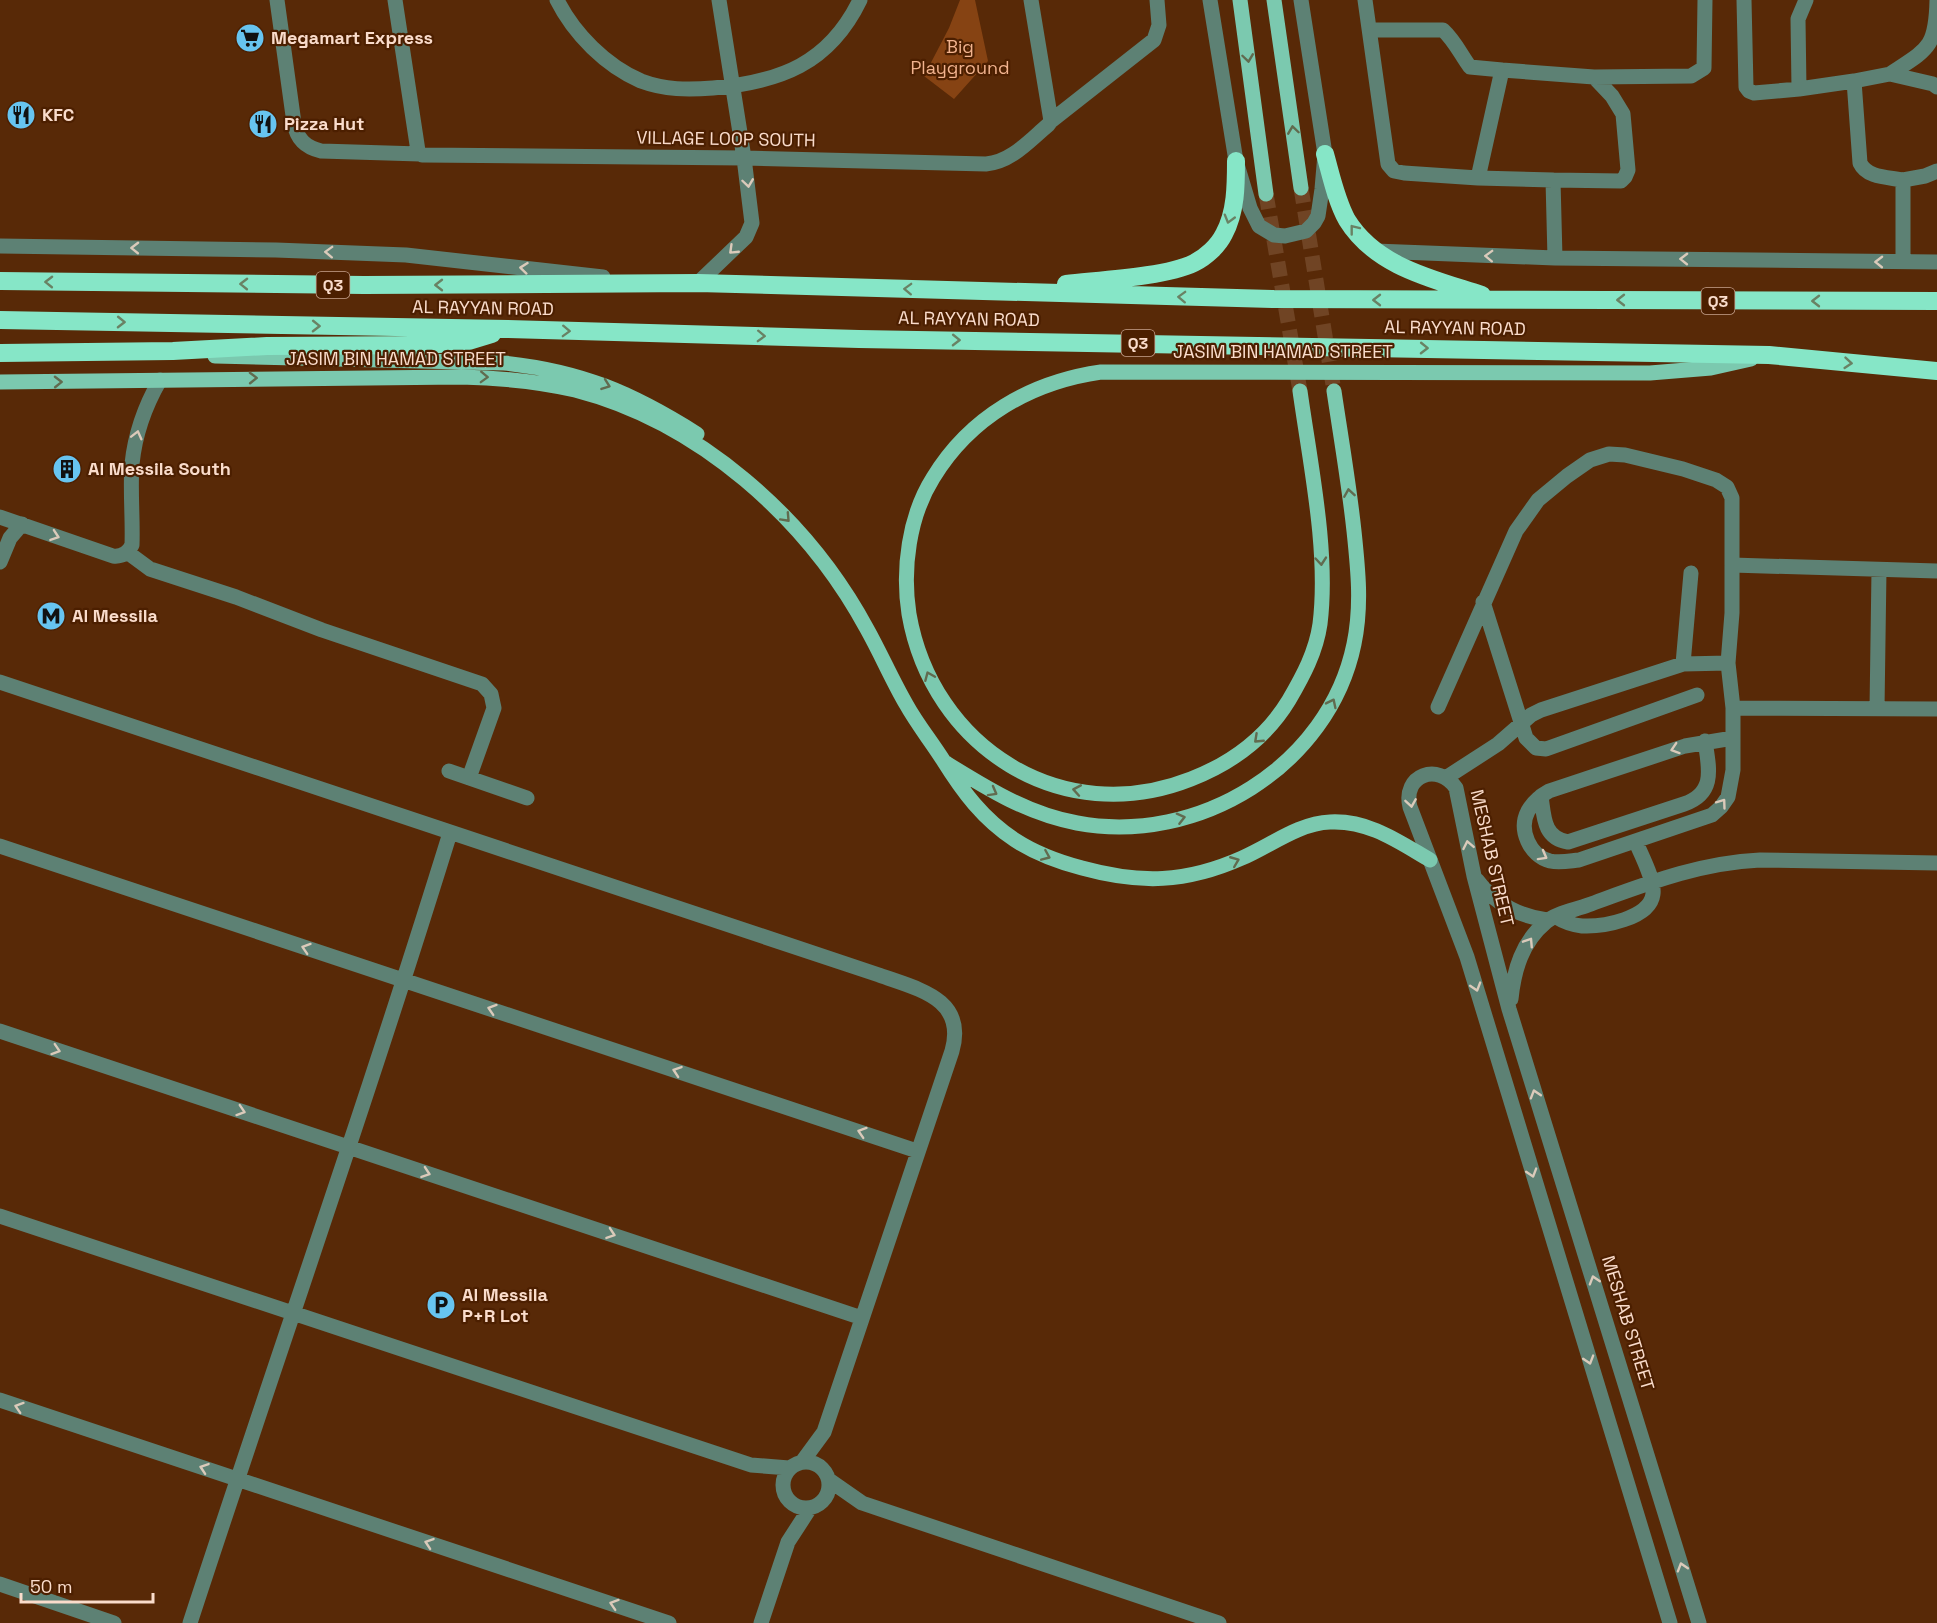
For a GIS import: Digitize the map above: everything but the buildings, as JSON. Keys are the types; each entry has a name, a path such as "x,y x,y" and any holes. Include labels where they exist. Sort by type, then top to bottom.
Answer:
{"highway":[{"path":"1325,154 1341,207 1364,242 1396,264 1417,274 1498,300"},
{"path":"1008,292 1160,273 1193,264 1205,256 1225,232 1236,191 1236,161"},
{"name":"AL RAYYAN ROAD","path":"0,281 364,285 698,283 1274,299 1937,301"},
{"name":"AL RAYYAN ROAD","path":"0,320 508,329 859,339 1769,355 1937,371"},
{"path":"0,353 173,351 267,346 429,345 469,341 508,329"}],"main road":[{"path":"1240,0 1266,194"},
{"path":"1274,0 1301,188"},
{"path":"173,351 223,356 504,363 557,370 617,389 657,408 729,456 743,478"},
{"name":"JASIM BIN HAMAD STREET","path":"1300,391 1317,513 1322,572 1320,624 1305,673 1280,715 1263,735 1223,765 1201,775 1177,784 1126,794 1101,794 1052,784 1029,776 988,750 950,712 936,693 917,647 911,624 906,576 918,509 927,487 939,468 970,432 989,414 1011,401 1052,382 1101,372 1650,373 1711,368 1769,355"},
{"name":"JASIM BIN HAMAD STREET","path":"0,382 418,376 498,378 534,382 575,391 637,413 677,434 743,478 785,517 832,572 867,628 905,701 969,799 1013,839 1060,861 1120,877 1151,879 1196,874 1244,857 1307,826 1331,822 1354,824 1378,830 1430,860"},
{"path":"944,761 1001,796 1043,815 1079,823 1117,827 1163,823 1222,804 1259,783 1294,755 1317,728 1335,697 1349,664 1359,611 1359,577 1334,392"}],"street":[{"name":"VILLAGE LOOP SOUTH","path":"276,0 295,130 308,147 321,151 994,164 1010,156 1154,40 1159,25 1157,0"},
{"path":"395,0 420,154"},
{"path":"557,0 570,21 597,51 626,73 663,87 687,90 731,86 777,77 799,68 819,55 836,39 850,20 860,0"},
{"path":"698,283 746,237 752,223 719,0"},
{"path":"1031,0 1051,121"},
{"path":"1210,0 1236,161 1259,226 1274,235 1285,236 1306,231 1314,223 1318,216 1323,189 1325,154 1301,0"},
{"path":"1365,0 1388,164 1394,171 1478,178 1621,181 1626,177 1628,170 1623,114 1612,96 1594,77"},
{"path":"1370,30 1443,30 1452,39 1470,68 1594,77 1691,76 1704,68 1705,0"},
{"path":"1744,0 1746,87 1754,93 1799,89 1890,74 1923,52 1933,37 1937,0"},
{"path":"1799,89 1798,19 1806,0"},
{"path":"1478,178 1502,70"},
{"path":"1890,74 1933,84 1937,87"},
{"path":"1854,81 1862,168 1866,172 1903,180 1937,171"},
{"path":"1553,180 1555,258"},
{"path":"1903,180 1903,262"},
{"name":"AL RAYYAN ROAD","path":"0,246 276,250 406,255 665,284"},
{"path":"1375,251 1555,258 1937,262"},
{"path":"0,517 113,556 127,552 132,544 132,464 135,440 148,403 160,380"},
{"path":"1438,707 1516,531 1538,500 1590,460 1609,454 1625,455 1683,469 1716,480 1727,487 1732,498 1732,613 1728,663 1733,708 1733,738 1731,785 1728,797 1712,815 1579,860 1549,861 1536,854 1528,843 1525,828 1527,813 1541,796 1560,787 1685,746 1733,738"},
{"path":"0,562 10,538 22,524"},
{"path":"127,552 150,568 482,684 491,694 494,708 469,778"},
{"path":"1732,565 1937,571"},
{"path":"1877,709 1879,570"},
{"path":"1683,664 1691,573"},
{"path":"1483,602 1528,742 1536,748 1546,749 1697,695"},
{"path":"1447,777 1507,738 1522,722 1541,710 1683,664 1728,663"},
{"path":"0,682 879,975 937,998 947,1008 952,1018 955,1040 824,1432 827,1496 816,1505 788,1542 761,1623"},
{"path":"1733,708 1937,709"},
{"path":"1541,796 1549,833 1554,838 1568,842 1684,804 1698,797 1707,783 1709,768 1705,741"},
{"path":"449,771 527,798"},
{"name":"MESHAB STREET","path":"1670,1623 1471,970 1410,807 1409,795 1413,785 1425,775 1436,774 1447,777 1456,788 1474,876 1509,1009 1699,1623"},
{"path":"190,1623 404,980 450,833"},
{"path":"1474,876 1493,899 1505,907 1533,918 1552,919 1586,926 1622,921 1648,906 1653,895 1651,882 1636,842"},
{"path":"0,846 917,1151"},
{"path":"1509,1009 1519,958 1531,937 1552,919 1651,882 1709,865 1732,861 1937,862"},
{"path":"0,1032 862,1318"},
{"path":"0,1216 751,1465 815,1463 827,1476 862,1503 1220,1623"},
{"path":"0,1400 669,1623"},
{"path":"788,1542 782,1482 824,1432"},
{"path":"751,1465 794,1506 802,1508 816,1505 862,1503"},
{"path":"0,1584 114,1623"}],"green space":[{"name":"Big Playground","path":"960,0 975,0 988,61 954,99 924,76 949,28"}],"tunnel":[{"path":"1301,188 1334,391"},
{"path":"1266,194 1300,391"}],"place":[{"name":"Megamart Express","path":"250,38"},
{"name":"KFC","path":"21,115"},
{"name":"Pizza Hut","path":"263,124"},
{"name":"Al Messila South","path":"67,469"},
{"name":"Al Messila","path":"51,616"},
{"name":"Al Messila P+R Lot","path":"441,1305"}]}
